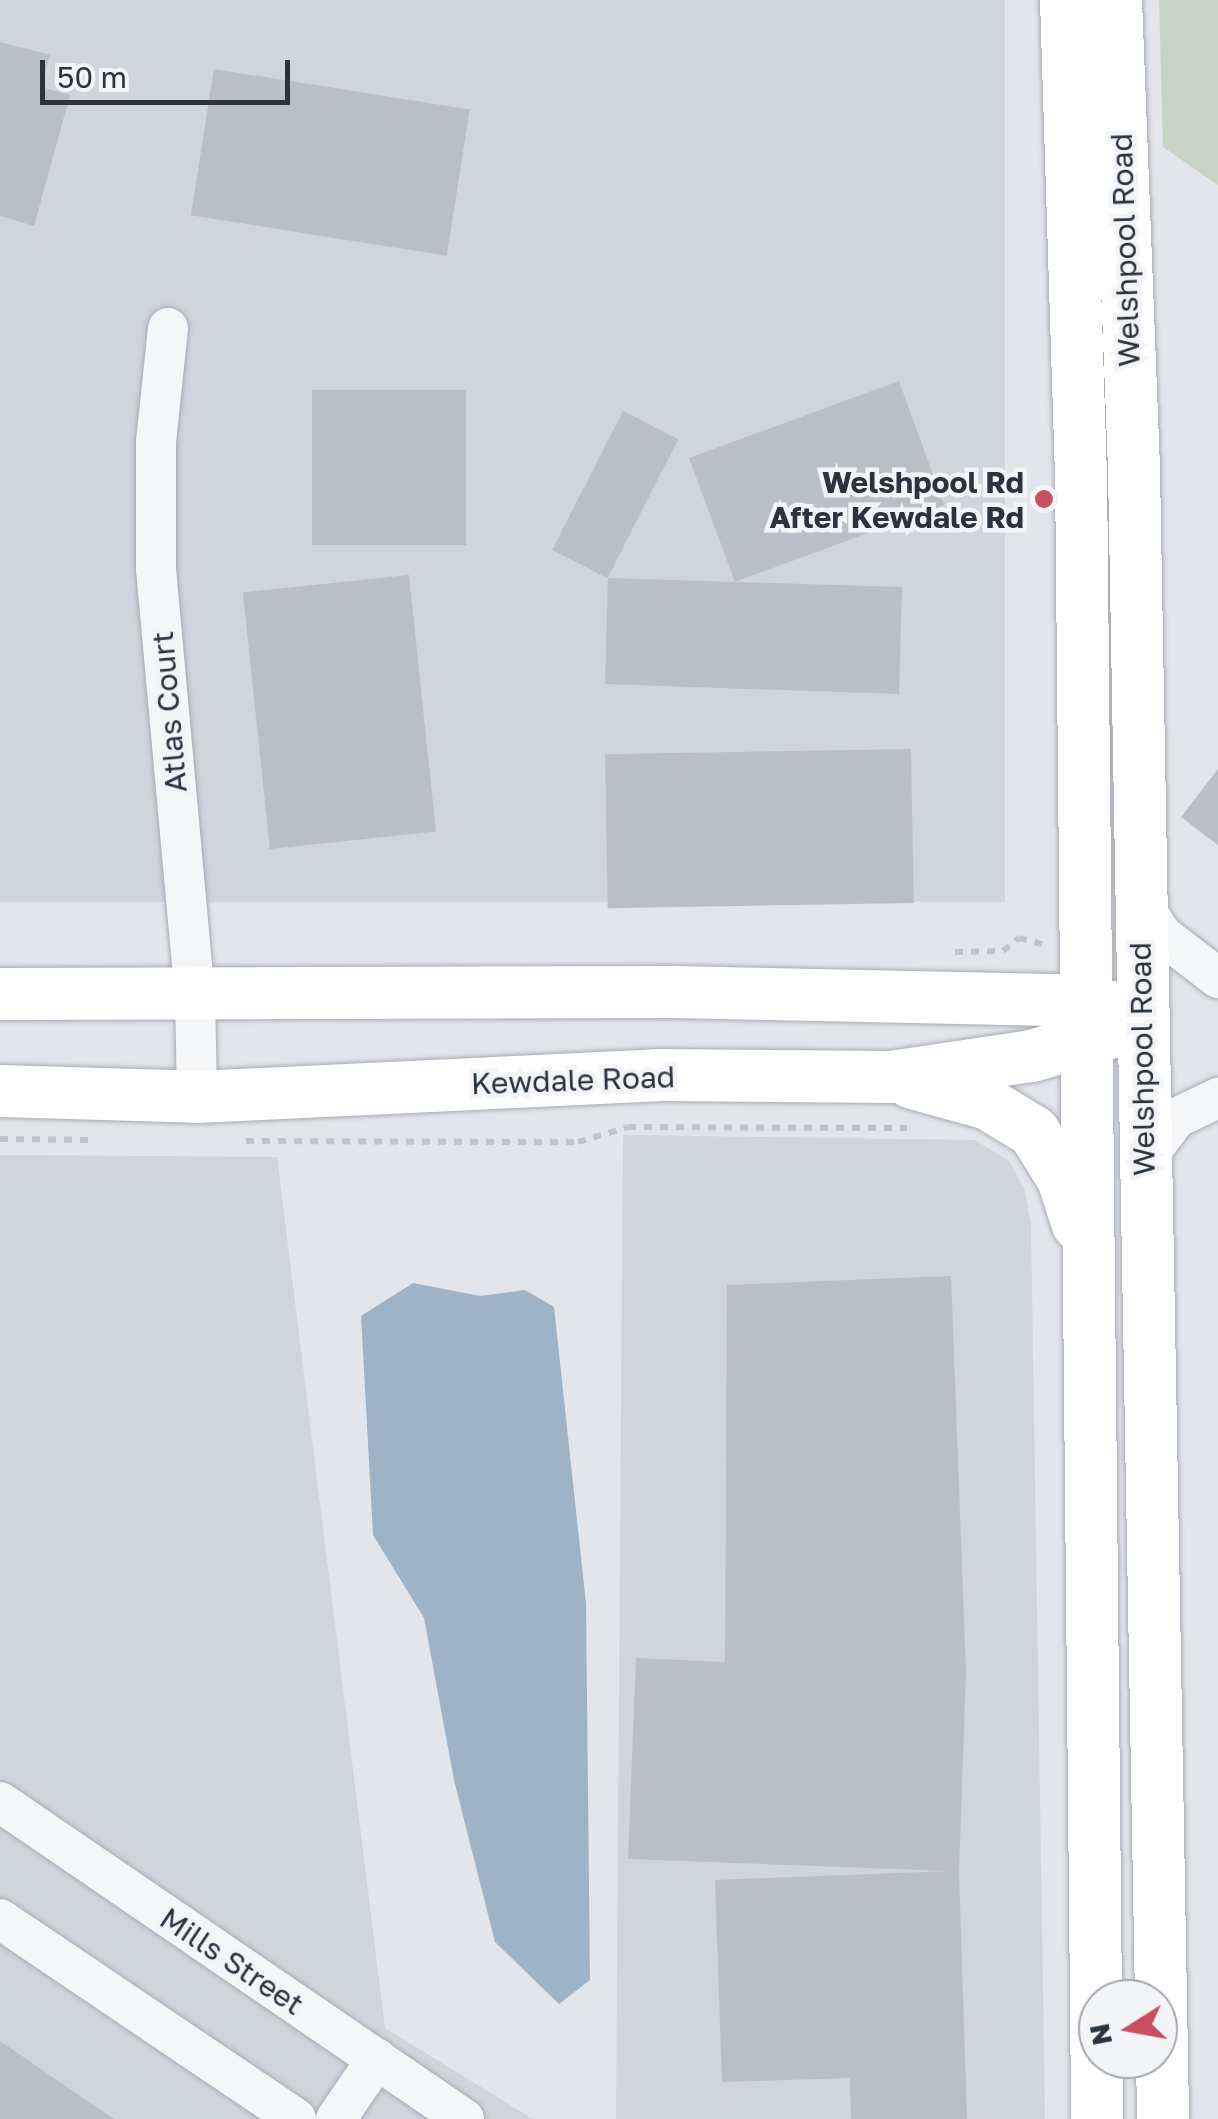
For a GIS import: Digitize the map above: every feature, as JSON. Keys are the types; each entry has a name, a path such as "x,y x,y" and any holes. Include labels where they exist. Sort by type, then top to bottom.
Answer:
{"main road":[{"name":"Welshpool Road","path":"1066,0 1081,468 1097,2119"},
{"name":"Welshpool Road","path":"1116,0 1134,469 1139,1018 1163,2119"},
{"name":"Kewdale Road","path":"0,994 672,992 1086,1022 1139,1018"},
{"name":"Kewdale Road","path":"0,1092 197,1096 658,1075 890,1077 1086,1022"},
{"path":"890,1077 988,1104 1034,1132 1063,1180 1090,1270"}],"street":[{"name":"Atlas Court","path":"168,328 156,442 156,569 195,994 197,1096"},
{"path":"1139,900 1162,934 1218,978"},
{"path":"1142,1162 1176,1118 1218,1098"},
{"name":"Mills Street","path":"0,1802 464,2119"},
{"path":"0,1918 296,2119"},
{"path":"336,2119 377,2059"}],"path":[{"path":"239,1140 578,1142 628,1127 916,1128"},
{"path":"0,1139 100,1140"}],"shaded area":[{"path":"0,0 1005,0 1005,902 0,902"},
{"path":"623,1135 975,1140 1009,1161 1025,1190 1031,1226 1045,2119 616,2119"},
{"path":"0,1155 277,1157 385,2028 533,2119 0,2119"}],"green space":[{"path":"1159,0 1218,0 1218,185 1163,147"}],"water":[{"path":"413,1283 480,1296 525,1290 554,1307 586,1603 590,1980 559,2004 495,1942 454,1780 424,1618 373,1535 361,1316"}],"building":[{"path":"0,42 50,55 41,87 70,95 34,226 0,216"},
{"path":"214,69 470,110 447,256 191,215"},
{"path":"899,381 944,505 735,582 689,458"},
{"path":"312,390 466,390 466,545 312,545"},
{"path":"623,411 678,439 607,578 552,550"},
{"path":"409,575 436,832 270,849 243,592"},
{"path":"608,578 902,587 899,694 605,684"},
{"path":"911,749 914,903 608,908 605,754"},
{"path":"1218,769 1218,845 1181,817"},
{"path":"951,1276 966,1671 959,1872 967,2119 851,2119 850,2078 722,2082 715,1880 949,1871 628,1859 636,1658 725,1662 727,1285"},
{"path":"0,2041 114,2119 0,2119"}],"place":[{"name":"Welshpool Rd After Kewdale Rd","path":"1044,499"}]}
